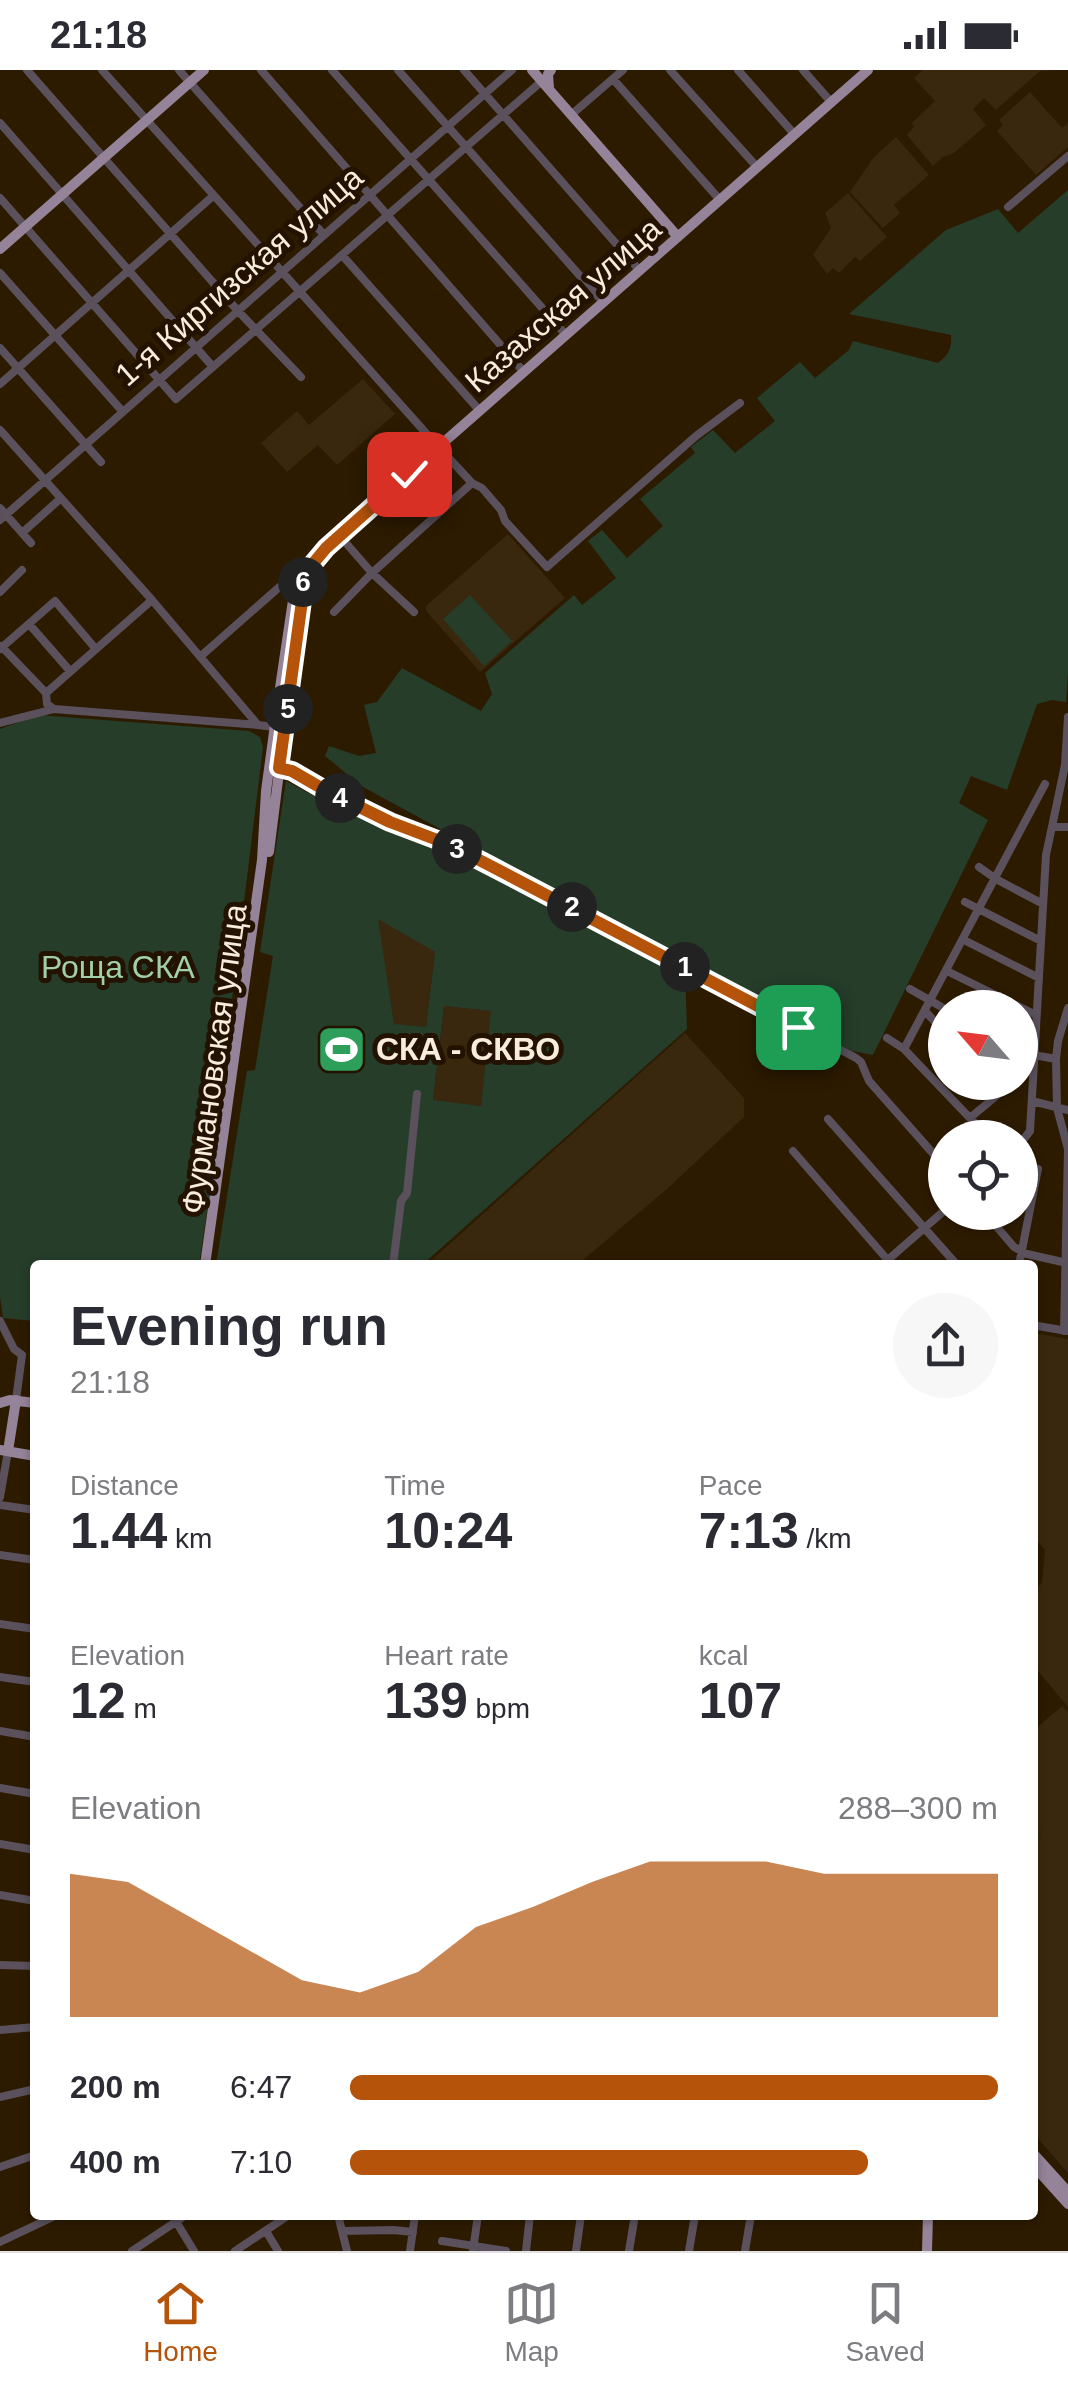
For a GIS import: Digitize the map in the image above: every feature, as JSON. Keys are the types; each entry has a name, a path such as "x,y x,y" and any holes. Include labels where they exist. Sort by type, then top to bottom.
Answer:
{"main road":[{"path":"0,248 204,70"},
{"name":"Казахская улица","path":"306,564 868,70"},
{"path":"542,74 571,115 678,237"},
{"path":"274,768 304,577 326,548"},
{"path":"274,768 274,727 286,682 294,593 306,564"},
{"path":"281,586 286,585 294,593"},
{"name":"Фурмановская улица","path":"208,1260 265,860 274,768"},
{"path":"16,1400 3,1449 30,1455"},
{"path":"0,1403 30,1402"},
{"path":"1038,2159 1068,2192"},
{"path":"1038,2171 1068,2204"},
{"path":"927,2251 928,2220"}],"street":[{"path":"27,70 301,377"},
{"path":"102,70 298,293 472,483 482,488 546,567 696,436 740,403"},
{"path":"178,70 324,236"},
{"path":"261,70 524,372"},
{"path":"332,70 566,335"},
{"path":"398,70 604,302"},
{"path":"464,70 640,270"},
{"name":"1-я Киргизская улица","path":"2,514 512,70"},
{"path":"571,115 623,70"},
{"path":"670,70 758,168"},
{"path":"738,70 795,134"},
{"path":"803,70 832,102"},
{"path":"0,198 176,399 466,148 542,74"},
{"path":"613,78 720,200"},
{"path":"0,123 214,367"},
{"path":"1008,207 1068,156"},
{"path":"0,384 213,196"},
{"path":"342,255 480,411"},
{"path":"0,273 123,412"},
{"path":"0,348 101,462"},
{"path":"0,430 258,724"},
{"path":"0,447 8,440"},
{"path":"334,612 472,483"},
{"path":"22,532 60,499"},
{"path":"2,514 31,543"},
{"path":"339,535 414,612"},
{"name":"Казахская улица","path":"201,656 306,564"},
{"path":"0,592 22,570"},
{"path":"46,693 152,600"},
{"path":"54,709 47,704 46,693 1,646 56,601 95,648"},
{"path":"28,624 70,671"},
{"path":"0,723 54,709 274,727"},
{"path":"1038,991 1046,855 1066,765 1068,718"},
{"path":"274,768 292,771 390,822 448,844 856,1058 869,1081 928,1148"},
{"path":"937,990 1045,784"},
{"path":"1052,822 1068,817"},
{"path":"1052,822 1068,826"},
{"path":"979,867 1043,904"},
{"path":"965,902 1041,941"},
{"path":"964,940 1039,978"},
{"path":"947,970 986,990"},
{"path":"910,990 928,1000"},
{"path":"904,1049 928,1007"},
{"path":"1038,1326 1066,1331 1068,1148 1056,1108 1056,1059 1068,1008"},
{"path":"887,1038 904,1049 973,1120"},
{"path":"1038,1060 1056,1059"},
{"path":"394,1260 401,1202 407,1193 416,1094"},
{"path":"970,1117 992,1100"},
{"path":"1031,1120 1032,1101 1068,1110"},
{"path":"828,1119 952,1260"},
{"path":"793,1152 884,1260"},
{"path":"890,1260 928,1225"},
{"path":"999,1230 1021,1251 1067,1262"},
{"path":"1020,1260 1025,1230"},
{"path":"0,1321 14,1349 30,1356"},
{"path":"16,1400 22,1355"},
{"path":"3,1449 0,1501 30,1509"},
{"path":"0,1555 30,1559"},
{"path":"0,1624 30,1628"},
{"path":"0,1677 30,1681"},
{"path":"0,1731 30,1735"},
{"path":"0,1788 30,1793"},
{"path":"0,1844 30,1849"},
{"path":"0,1895 30,1900"},
{"path":"0,1965 30,1966"},
{"path":"0,2030 30,2027"},
{"path":"0,2097 30,2091"},
{"path":"0,2167 30,2157"},
{"path":"0,2242 46,2220"},
{"path":"132,2251 171,2220"},
{"path":"175,2220 194,2251"},
{"path":"235,2251 282,2220"},
{"path":"339,2220 348,2251"},
{"path":"410,2251 415,2220"},
{"path":"473,2248 477,2220"},
{"path":"526,2251 529,2220"},
{"path":"576,2251 580,2220"},
{"path":"629,2251 634,2220"},
{"path":"689,2251 694,2220"},
{"path":"745,2251 751,2220"},
{"path":"266,2231 278,2251"},
{"path":"343,2232 413,2232"},
{"path":"442,2241 506,2251"}],"shaded area":[{"path":"923,70 1055,70 1040,71 996,110 984,98 973,109 986,125 933,166 907,135 914,127 912,123 935,101 914,78"},
{"path":"1030,92 1062,128 1068,123 1068,147 1036,175 997,131 1003,125 999,120"},
{"path":"896,137 929,175 894,205 900,213 883,228 850,192 874,157"},
{"path":"848,193 887,237 860,261 855,257 839,273 833,268 827,274 813,255 831,228 825,213"},
{"path":"363,379 395,414 337,465 318,445 287,472 261,443 297,411 309,425"},
{"path":"508,534 565,598 480,672 426,611 426,606"},
{"path":"377,918 435,952 426,1027 394,1025"},
{"path":"444,1006 492,1011 481,1106 433,1101"},
{"path":"685,1033 744,1098 744,1117 583,1260 432,1260"},
{"path":"1038,1334 1068,1339 1068,1707 1038,1671 1038,1587 1042,1583 1045,1550 1038,1542"},
{"path":"1062,1706 1068,1712 1068,2173 1038,2139 1038,1836 1044,1830 1038,1835 1038,1727"}],"green space":[{"path":"1068,190 1066,702 1037,704 1007,790 971,776 959,803 988,820 873,1055 852,1051 824,1037 363,787 325,756 329,746 359,756 376,753 364,705 377,702 402,668 481,711 492,694 485,673 574,595 582,605 616,578 588,541 602,530 627,558 663,526 640,499 695,453 691,447 713,430 735,453 775,421 757,398 800,362 815,378 849,350 853,341 938,363 949,351 951,335 849,314 946,230 998,209 1018,233"},
{"path":"470,595 512,641 484,666 443,619"},
{"name":"Роща СКА","path":"38,715 249,731 260,737 263,747 224,1065 226,1081 200,1260 30,1260 30,1321 3,1318 0,1297 0,729"},
{"path":"286,781 320,799 324,793 534,896 538,894 685,972 687,1029 428,1260 217,1260 247,1071 255,1070 273,956 260,952","holes":["378,919 435,952 426,1027 394,1024","444,1006 491,1011 481,1106 433,1100"]}],"place":[{"name":"СКА - СКВО","path":"341,1049"}],"route":[{"path":"409,474 326,548 306,572 279,768 390,822 448,844 798,1027"}]}
